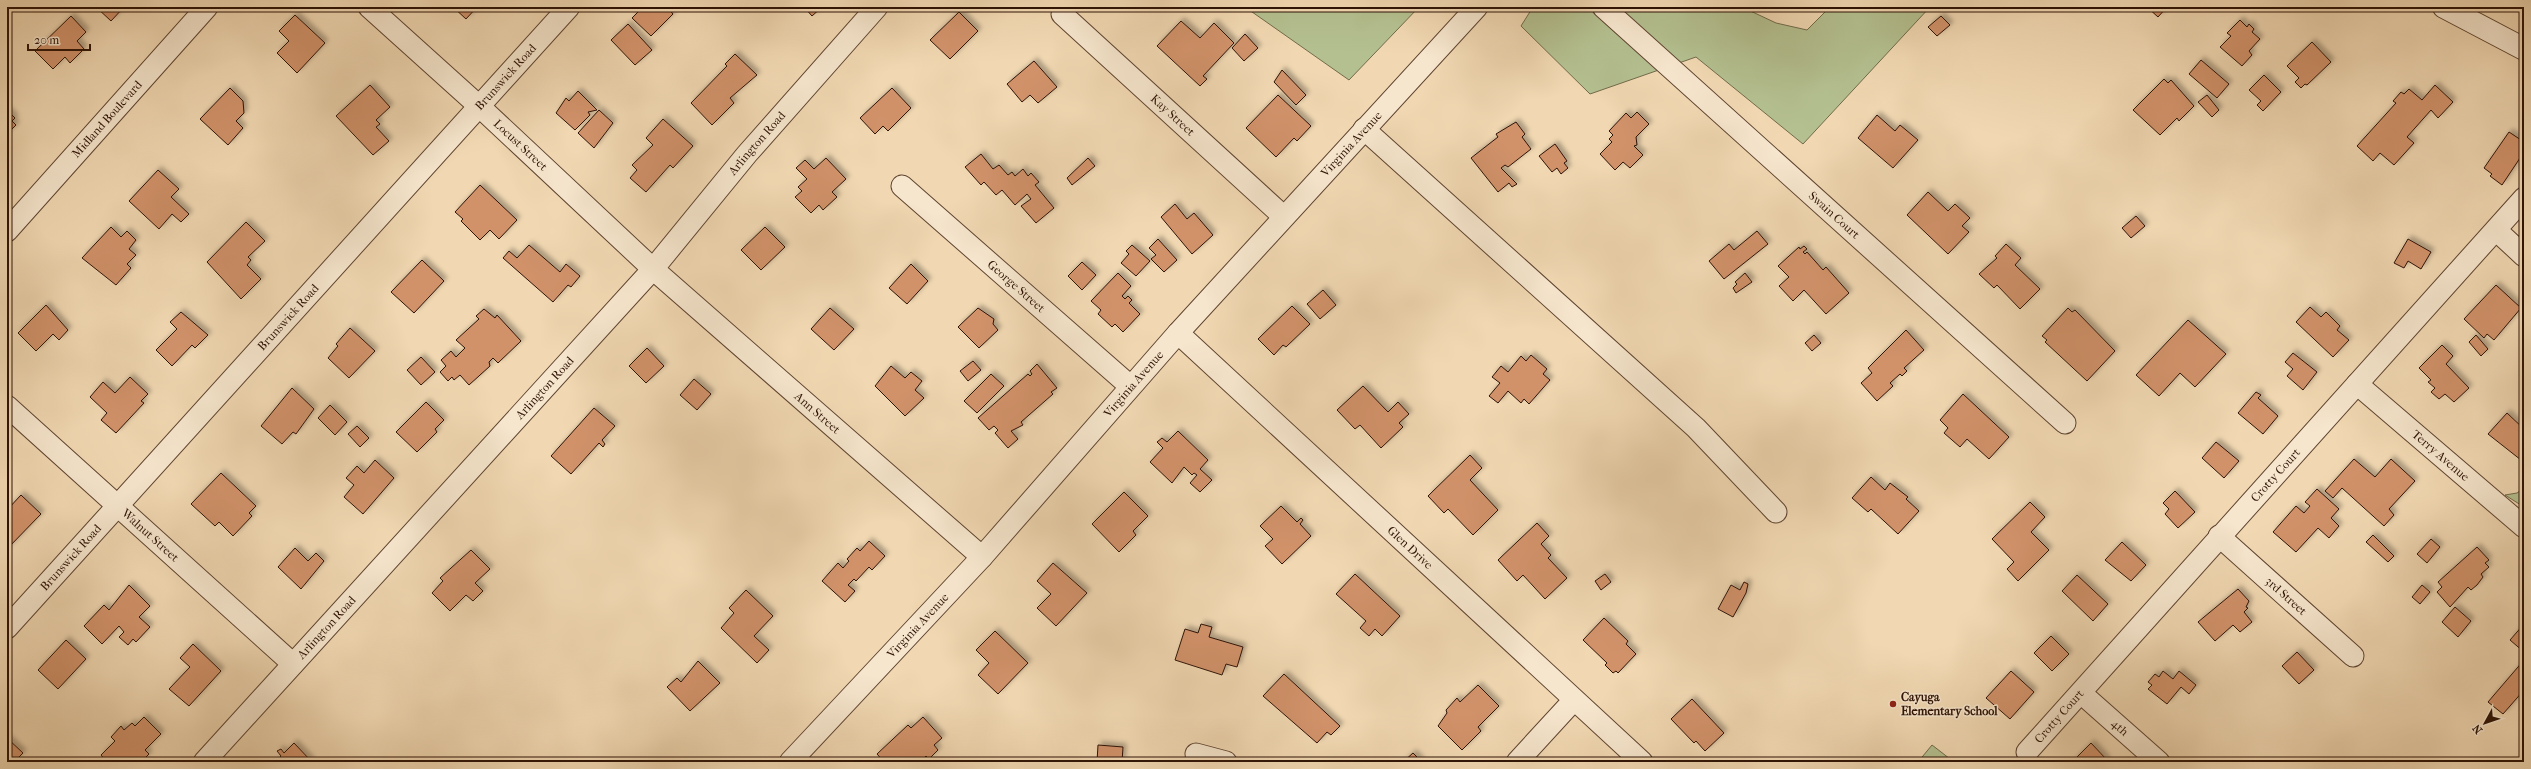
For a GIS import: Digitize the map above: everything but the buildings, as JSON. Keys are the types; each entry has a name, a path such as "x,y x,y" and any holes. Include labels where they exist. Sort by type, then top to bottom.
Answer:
{"street":[{"name":"Midland Boulevard","path":"7,231 208,7"},
{"name":"Locust Street","path":"369,7 480,107 653,269"},
{"name":"Brunswick Road","path":"7,628 569,7"},
{"name":"Arlington Road","path":"204,762 653,269 747,154 877,7"},
{"name":"Virginia Avenue","path":"794,761 982,557 1130,386 1283,216 1477,7"},
{"name":"Swain Court","path":"1603,7 2065,423"},
{"path":"2444,7 2524,49"},
{"name":"Kay Street","path":"1062,14 1283,216"},
{"path":"1364,129 1696,428 1776,512"},
{"name":"George Street","path":"902,186 1130,386"},
{"name":"Crotty Court","path":"2027,752 2219,536 2524,198"},
{"path":"2496,230 2524,256"},
{"name":"Ann Street","path":"653,269 982,557"},
{"name":"Glen Drive","path":"1178,333 1573,701 1642,762"},
{"name":"Terry Avenue","path":"2357,384 2524,527"},
{"name":"Walnut Street","path":"7,406 119,505 293,664"},
{"name":"3rd Street","path":"2219,536 2353,656"},
{"name":"4th","path":"2081,693 2159,762"},
{"path":"1517,762 1573,701"},
{"path":"1196,754 1226,762"}],"green space":[{"path":"1245,7 1419,7 1349,80"},
{"path":"1533,7 1742,7 1776,23 1807,30 1830,7 1930,7 1803,144 1696,57 1590,94 1521,26"},
{"path":"2524,488 2524,507 2505,495 2517,493"},
{"path":"1932,745 1954,762 1918,762"}],"place":[{"name":"Cayuga Elementary School","path":"1893,704"}]}
